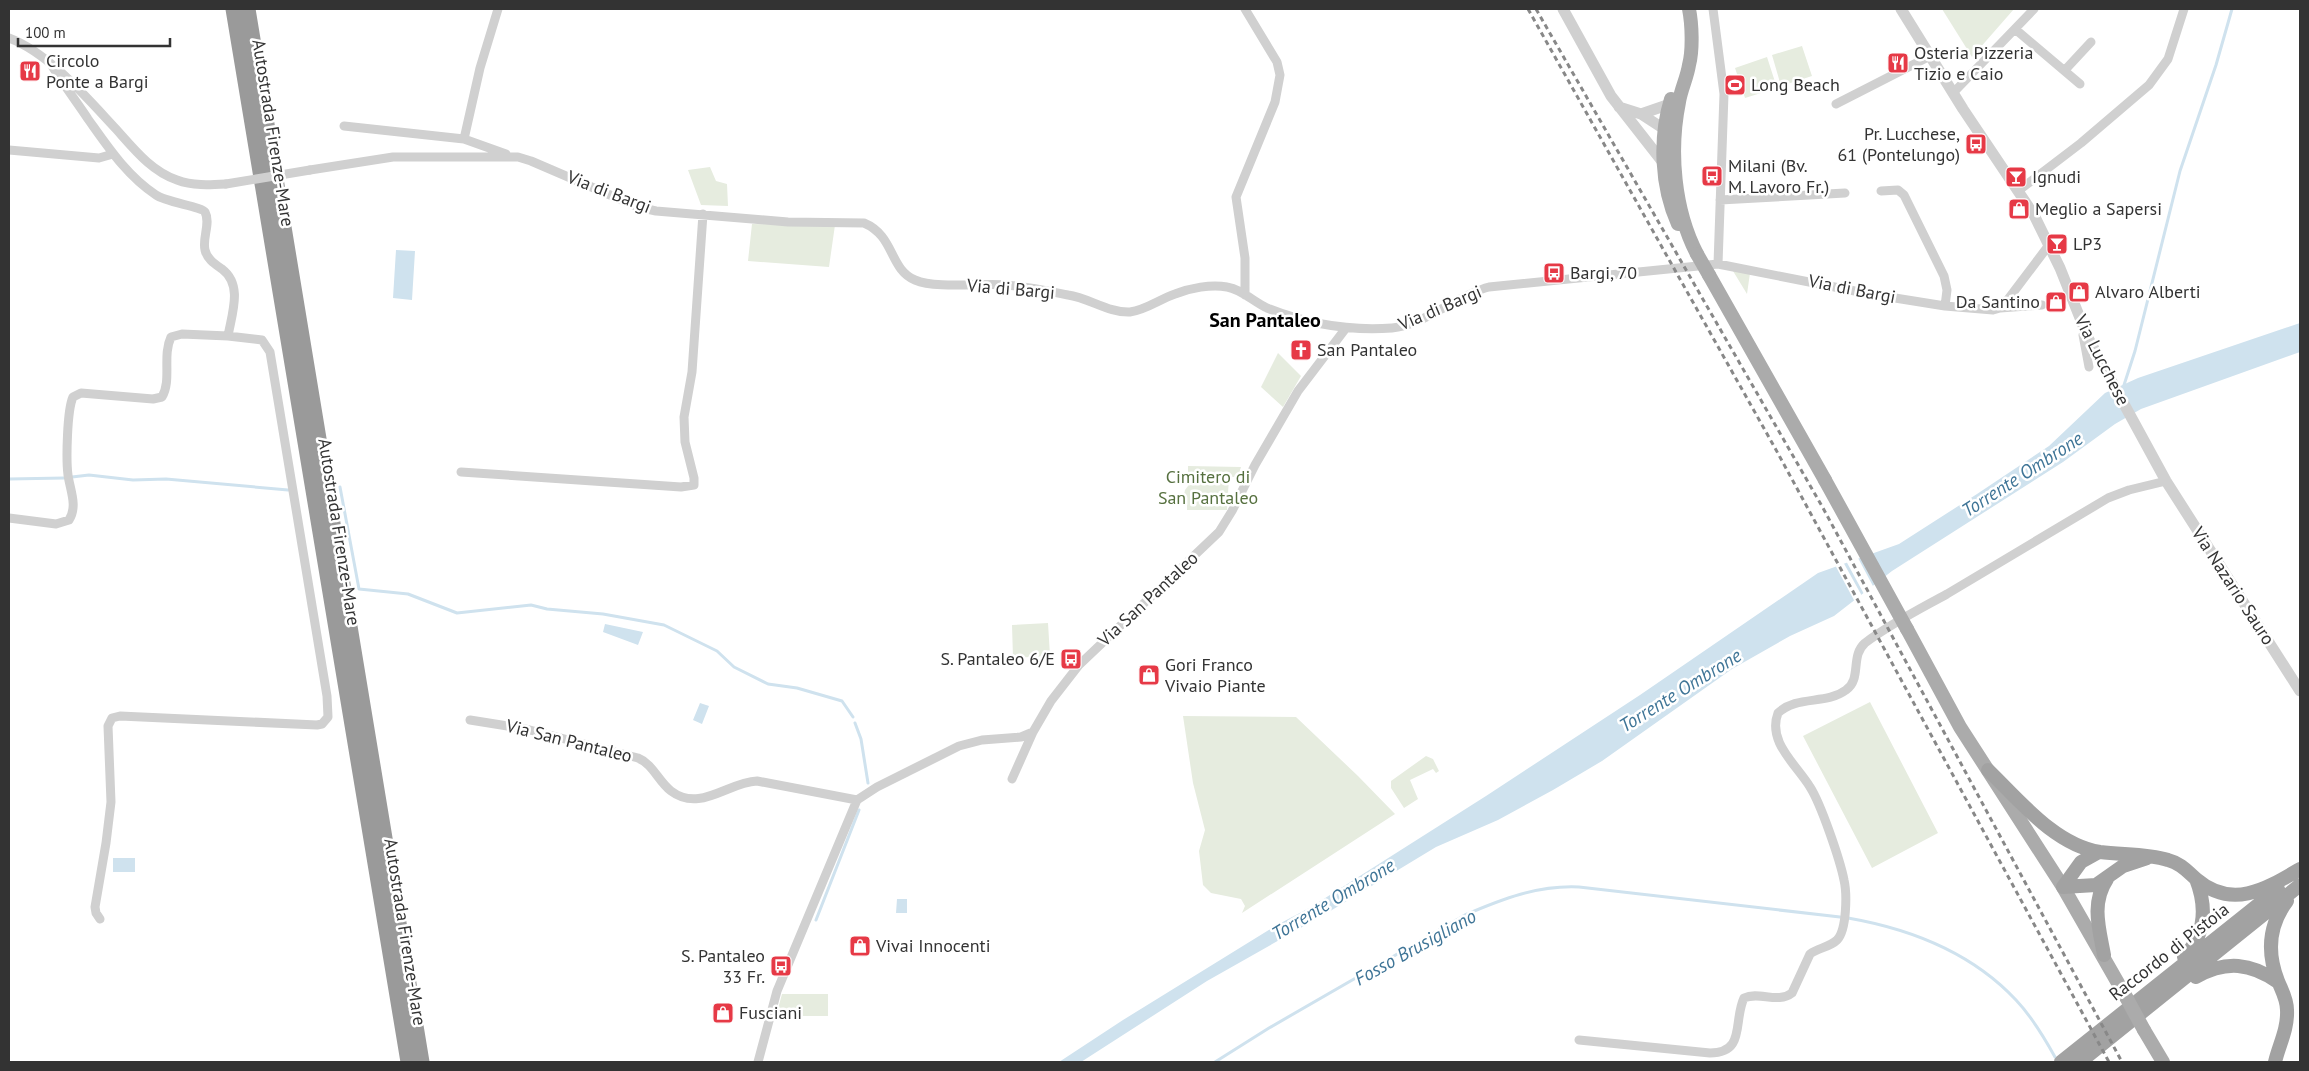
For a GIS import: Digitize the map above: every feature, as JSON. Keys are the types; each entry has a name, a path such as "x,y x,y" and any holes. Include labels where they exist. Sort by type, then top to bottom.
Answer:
{"highway":[{"name":"Autostrada Firenze-Mare","path":"233,9 408,1062"},
{"name":"Autostrada Firenze-Mare","path":"248,9 422,1062"},
{"path":"1988,770 2026,808 2052,829 2074,842 2100,852 2145,855 2166,859 2178,864 2196,879 2216,891 2240,896 2269,888 2300,870"},
{"path":"2063,887 2080,862 2100,852"},
{"path":"2063,887 2096,885 2126,865 2150,857"},
{"name":"Raccordo di Pistoia","path":"2080,1062 2300,870"},
{"path":"2104,955 2096,909 2099,893 2108,877"},
{"path":"2162,989 2191,949 2202,928 2204,904 2196,879"},
{"path":"2274,1061 2286,1028 2288,1012 2285,996 2278,982 2271,947 2272,928 2282,908 2300,885"},
{"name":"Raccordo di Pistoia","path":"2061,1062 2300,885"},
{"path":"2162,989 2207,971 2229,965 2252,968 2278,982"}],"main road":[{"path":"1689,9 1692,36 1690,66 1667,134 1678,194 1694,248"},
{"path":"1690,52 1684,61 1670,104 1665,165 1668,194 1673,213 1825,480 1960,727 2063,887 2104,955 2163,1062"}],"street":[{"path":"464,139 483,54 498,9"},
{"path":"1244,296 1245,258 1236,197 1275,102 1279,90 1280,76 1277,62 1245,9"},
{"path":"1563,9 1619,107 1665,165"},
{"path":"1713,9 1724,94 1718,264"},
{"name":"Via Lucchese","path":"1901,9 1953,93 2034,215 2097,355 2166,481"},
{"path":"1953,93 2034,9"},
{"path":"2018,191 2086,139 2149,85 2163,67 2172,51 2184,9"},
{"path":"2015,30 2080,84"},
{"name":"Via di Bargi","path":"9,38 29,48 52,66 153,166 168,176 184,182 201,185 226,184 393,157 510,156 531,160 588,186 647,209 795,222 864,223 874,228 886,240 903,271 920,282 1013,286 1073,295 1127,312 1139,310 1185,290 1225,286 1275,311 1320,324 1346,328 1390,328 1405,326 1470,293 1489,287 1718,264 1945,306 1981,310 2042,305"},
{"path":"2064,70 2091,42"},
{"path":"1836,104 1930,56"},
{"path":"52,66 113,154 127,171 156,196 168,202 198,208 205,212 207,218 204,241 205,252 228,275 235,289 228,336"},
{"path":"1640,114 1670,104"},
{"path":"1619,107 1640,114 1667,134"},
{"path":"344,126 464,139 510,156"},
{"path":"1640,133 1652,138 1667,134"},
{"path":"9,150 99,158 113,154"},
{"path":"1881,191 1898,190 1904,195 1944,276 1946,290 1945,306"},
{"path":"1720,200 1845,193"},
{"path":"461,472 681,487 694,485 686,442 684,417 692,372 703,214"},
{"path":"2000,308 2049,245"},
{"path":"2081,322 2089,367"},
{"name":"Via San Pantaleo","path":"1012,779 1033,732 1056,695 1078,665 1219,532 1298,391 1346,328"},
{"path":"9,518 59,524 70,519 73,506 68,471 69,426 71,402 75,395 82,393 159,399 164,392 167,349 173,335 228,336 262,340 270,352 327,696 328,717 322,724 316,725 120,716 112,718 108,726 111,789 109,821 95,907 100,919"},
{"path":"1579,1040 1710,1053 1722,1052 1733,1044 1744,998 1752,996 1785,997 1792,994 1810,954 1834,943 1840,937 1843,927 1846,890 1842,873 1813,794 1778,742 1775,724 1778,713 1793,704 1828,698 1848,689 1854,679 1855,661 1862,646 1912,614 2108,498 2129,490 2166,481"},
{"name":"Via Nazario Sauro","path":"2166,481 2300,691"},
{"name":"Via San Pantaleo","path":"470,720 526,729 638,758 648,764 669,790 686,799 702,798 757,780 857,800"},
{"path":"758,1062 776,991 857,800 877,786 959,746 982,740 1021,737 1033,732"}],"green space":[{"path":"1942,9 2014,9 1972,57"},
{"path":"1802,46 1812,76 1781,86 1772,55"},
{"path":"1767,57 1777,88 1745,98 1735,68"},
{"path":"710,167 716,181 727,184 728,206 701,205 688,170"},
{"path":"752,224 835,225 829,267 748,261"},
{"path":"1733,271 1750,273 1747,294"},
{"path":"1278,353 1301,376 1283,407 1261,387"},
{"name":"Cimitero di San Pantaleo","path":"1188,466 1241,467 1238,477 1229,477 1227,510 1187,510 1187,499 1184,495 1188,486"},
{"path":"1048,623 1050,656 1013,658 1012,625"},
{"path":"1870,702 1938,833 1872,868 1803,736"},
{"path":"1183,716 1296,717 1395,814 1242,913 1245,906 1241,899 1211,893 1203,885 1199,851 1205,830 1193,783"},
{"path":"1426,756 1433,759 1439,771 1436,773 1433,769 1410,780 1418,799 1404,808 1391,788 1391,781"},
{"path":"782,994 828,994 828,1016 776,1016"}],"water":[{"path":"396,250 415,251 412,300 393,298"},
{"name":"Torrente Ombrone","path":"2300,323 2300,352 2141,409 2115,424 2063,462 1892,571 1834,616 1790,636 1732,669 1602,761 1498,820 1436,847 1327,913 1207,981 1081,1062 1059,1062 1123,1020 1277,925 1311,907 1486,796 1640,695 1818,573 1899,544 2049,446 2105,393 2138,378"},
{"path":"605,624 643,632 638,645 603,632"},
{"path":"700,703 709,706 702,724 693,720"},
{"path":"113,858 135,858 135,872 113,872"},
{"path":"897,899 907,899 907,913 896,913"}],"pier":[{"path":"1857,556 1874,588 1864,594 1845,559"},
{"path":"1842,560 1862,596 1855,602 1834,563"}],"waterway":[{"path":"2124,385 2135,351 2180,171 2216,65 2232,9"},
{"path":"72,477 89,475 133,480 166,479 288,490"},
{"path":"9,479 64,478"},
{"path":"340,487 359,589 408,594 457,613 531,605 547,609 603,614 664,625 717,651 734,667 768,684 797,688 842,701 853,717"},
{"path":"855,723 861,739 868,783"},
{"path":"816,920 859,810"},
{"name":"Fosso Brusigliano","path":"1215,1062 1269,1028 1465,915 1520,894 1549,888 1579,887 1840,917"},
{"name":"Fosso Brusigliano","path":"1848,918 1917,936 1960,956 1980,969 1999,983 2022,1007 2037,1027 2055,1057"}],"railway":[{"path":"1528,9 1775,448 2109,1062"},
{"path":"1536,9 1823,508 2122,1062"}],"place":[{"name":"Osteria Pizzeria Tizio e Caio","path":"1898,63"},
{"name":"Circolo Ponte a Bargi","path":"30,71"},
{"name":"Long Beach","path":"1735,85"},
{"name":"Pr. Lucchese, 61 (Pontelungo)","path":"1976,144"},
{"name":"Milani (Bv. M. Lavoro Fr.)","path":"1712,176"},
{"name":"Ignudi","path":"2016,177"},
{"name":"Meglio a Sapersi","path":"2019,209"},
{"name":"LP3","path":"2057,244"},
{"name":"Bargi, 70","path":"1554,273"},
{"name":"Alvaro Alberti","path":"2079,292"},
{"name":"Da Santino","path":"2056,302"},
{"name":"San Pantaleo","path":"1301,350"},
{"name":"S. Pantaleo 6/E","path":"1071,659"},
{"name":"Gori Franco Vivaio Piante","path":"1149,675"},
{"name":"Vivai Innocenti","path":"860,946"},
{"name":"S. Pantaleo 33 Fr.","path":"781,966"},
{"name":"Fusciani","path":"723,1013"}],"district":[{"name":"San Pantaleo","path":"1265,320"}]}
